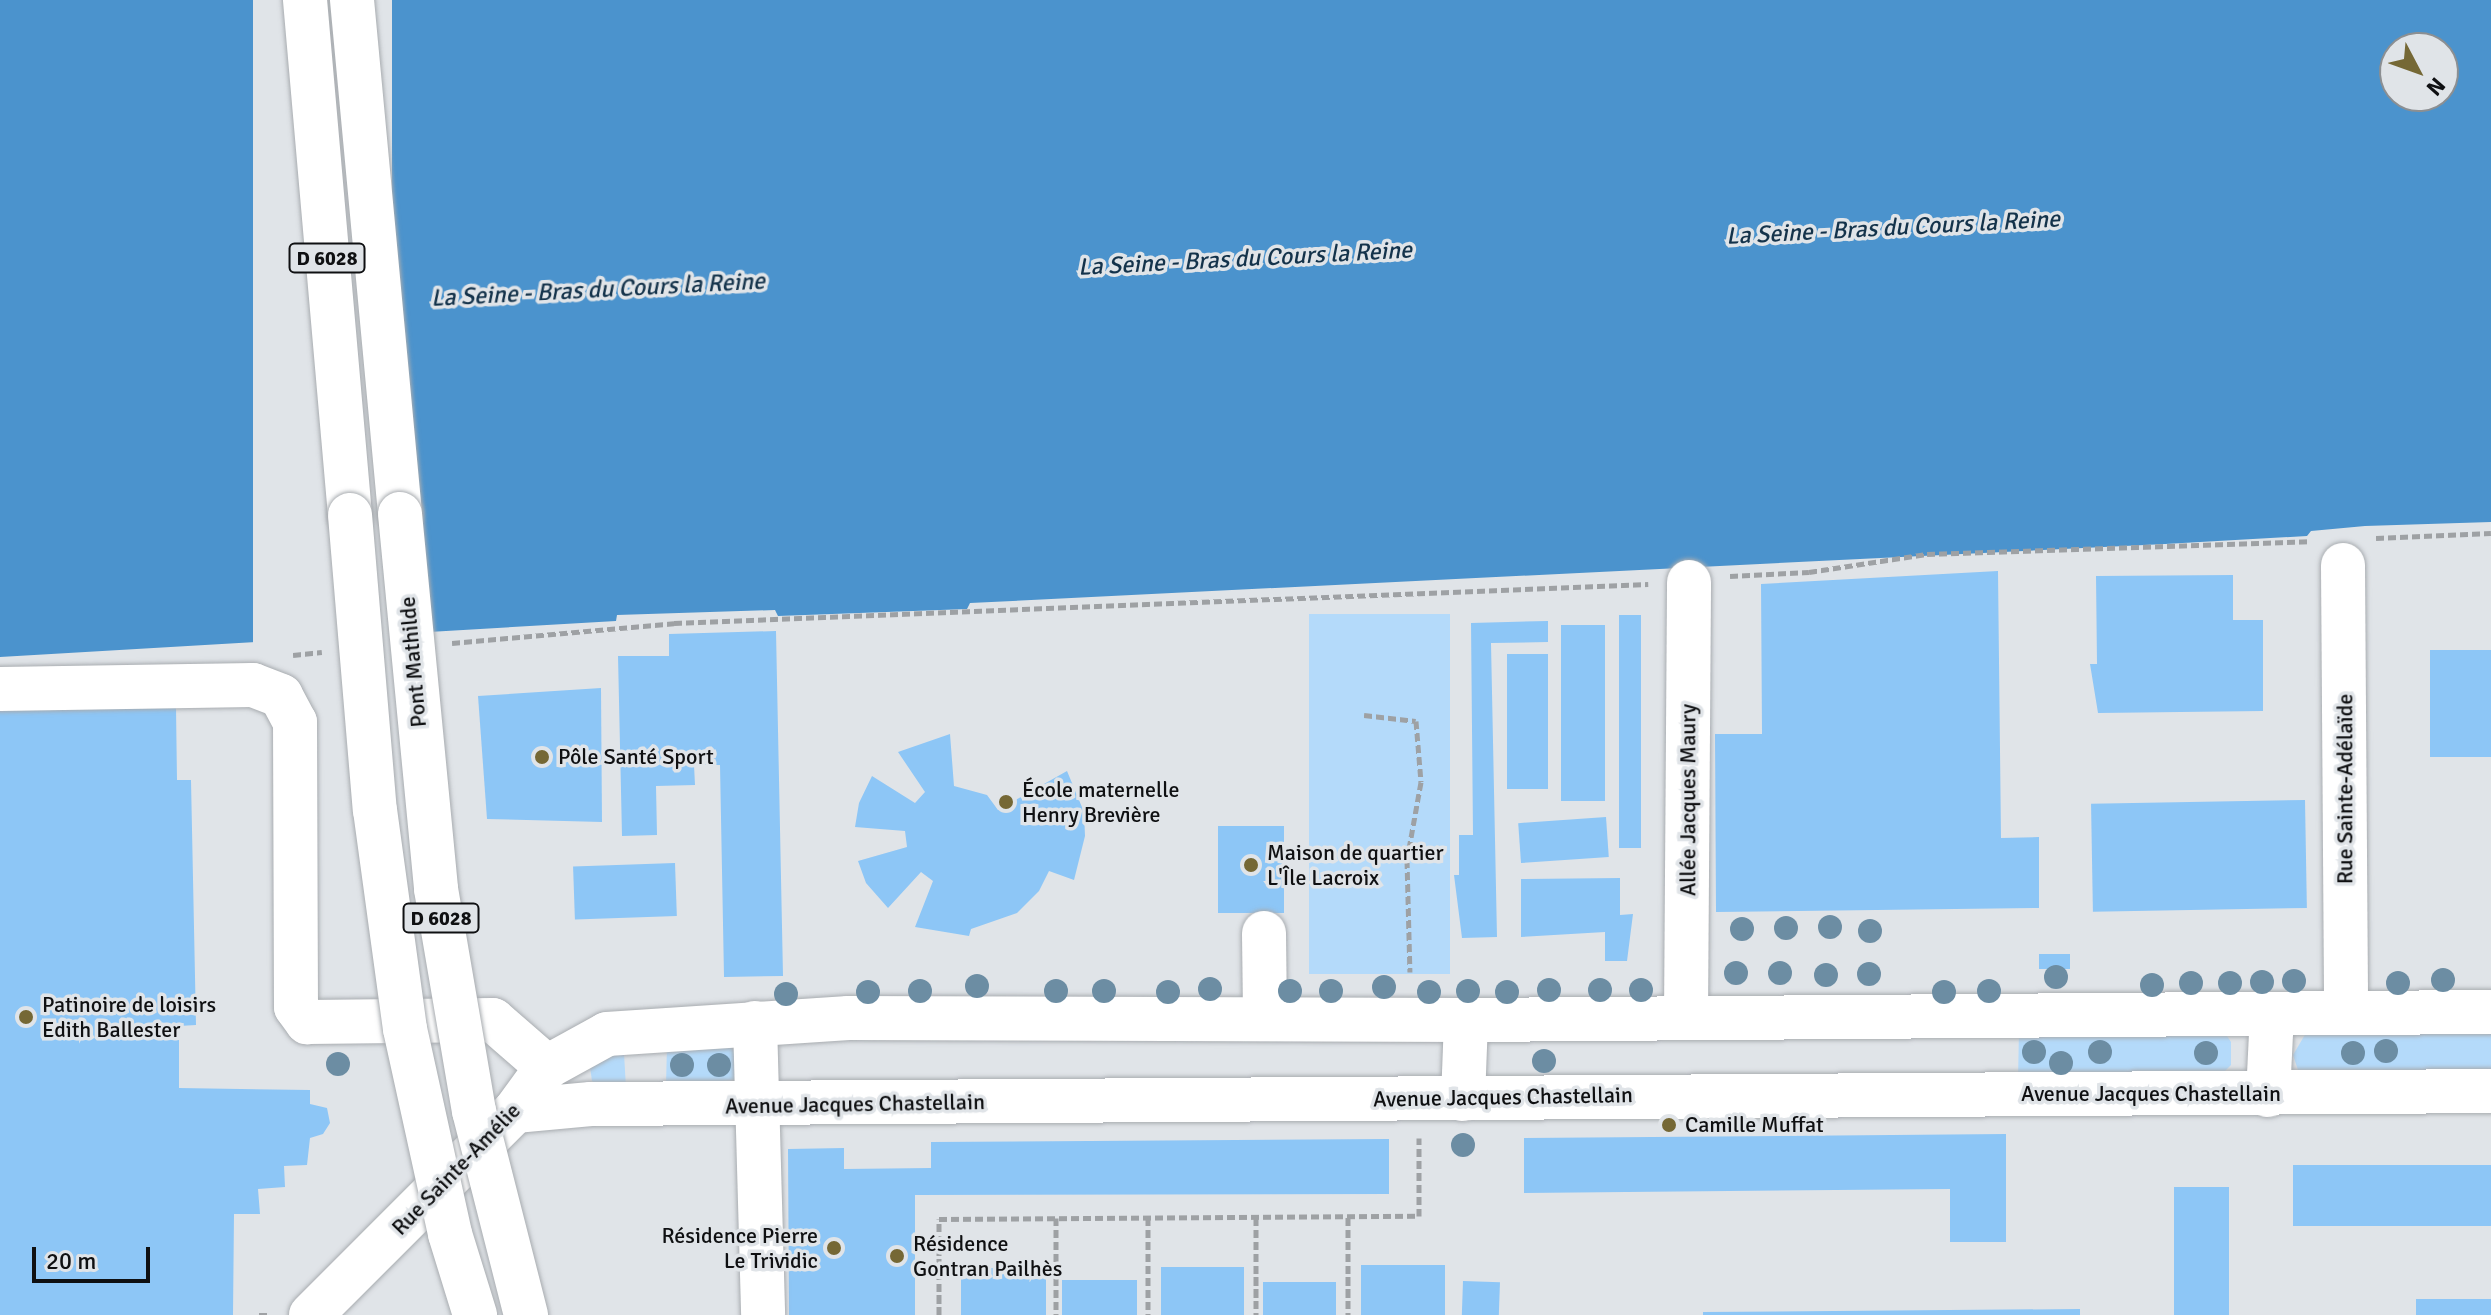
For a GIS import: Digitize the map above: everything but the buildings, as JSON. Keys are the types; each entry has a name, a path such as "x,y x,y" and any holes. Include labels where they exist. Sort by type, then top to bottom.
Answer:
{"street":[{"name":"D 6028","path":"305,0 375,810 405,1029 450,1234 475,1315"},
{"name":"Pont Mathilde","path":"352,0 436,889 474,1111 526,1315"},
{"path":"360,60 362,0"},
{"name":"Rue Sainte-Adélaïde","path":"2346,1012 2347,548"},
{"name":"Allée Jacques Maury","path":"1686,1017 1689,582"},
{"path":"0,689 253,685 281,696 295,722 296,1007 307,1022 493,1020 547,1067"},
{"path":"1264,933 1265,1019"},
{"path":"763,1315 755,1023 2491,1012"},
{"path":"2268,1095 2272,1014"},
{"path":"1463,1099 1466,1020"},
{"name":"Rue Sainte-Amélie","path":"311,1315 515,1111 547,1067 607,1034 755,1023"},
{"name":"Avenue Jacques Chastellain","path":"515,1111 591,1104 755,1106 2491,1091"}],"path":[{"path":"437,644 674,623 1689,582 1809,572 1927,554 2347,548 2491,533"},
{"path":"253,685 281,656 328,652"},
{"path":"1364,715 1416,721 1421,782 1407,860 1410,972"},
{"path":"939,1315 939,1219 1419,1216 1419,1125"},
{"path":"1256,1217 1256,1315"},
{"path":"1348,1217 1348,1315"},
{"path":"1056,1218 1056,1315"},
{"path":"1148,1218 1148,1315"},
{"path":"259,1315 268,1315"}],"shaded area":[{"path":"1309,614 1450,614 1450,974 1309,974"},
{"path":"2491,1027 2491,1074 2299,1073 2293,1055 2306,1033"},
{"path":"2019,1031 2225,1033 2231,1042 2231,1065 2225,1071 2018,1079"},
{"path":"667,1045 729,1045 736,1052 736,1080 666,1085"},
{"path":"624,1053 626,1088 600,1087 592,1081 590,1067 597,1058"}],"water":[{"name":"La Seine - Bras du Cours la Reine","path":"0,0 2491,0 2491,522 2365,526 2311,531 2307,536 2165,544 970,603 967,609 778,616 775,610 617,615 616,621 0,657"}],"pier":[{"path":"253,0 392,0 392,643 253,643"}],"place":[{"name":"Pôle Santé Sport","path":"542,757"},
{"name":"École maternelle Henry Brevière","path":"1006,802"},
{"name":"Maison de quartier L'Île Lacroix","path":"1251,865"},
{"name":"Patinoire de loisirs Edith Ballester","path":"26,1017"},
{"name":"Camille Muffat","path":"1669,1125"},
{"name":"Résidence Pierre Le Trividic","path":"834,1248"},
{"name":"Résidence Gontran Pailhès","path":"897,1256"}]}
